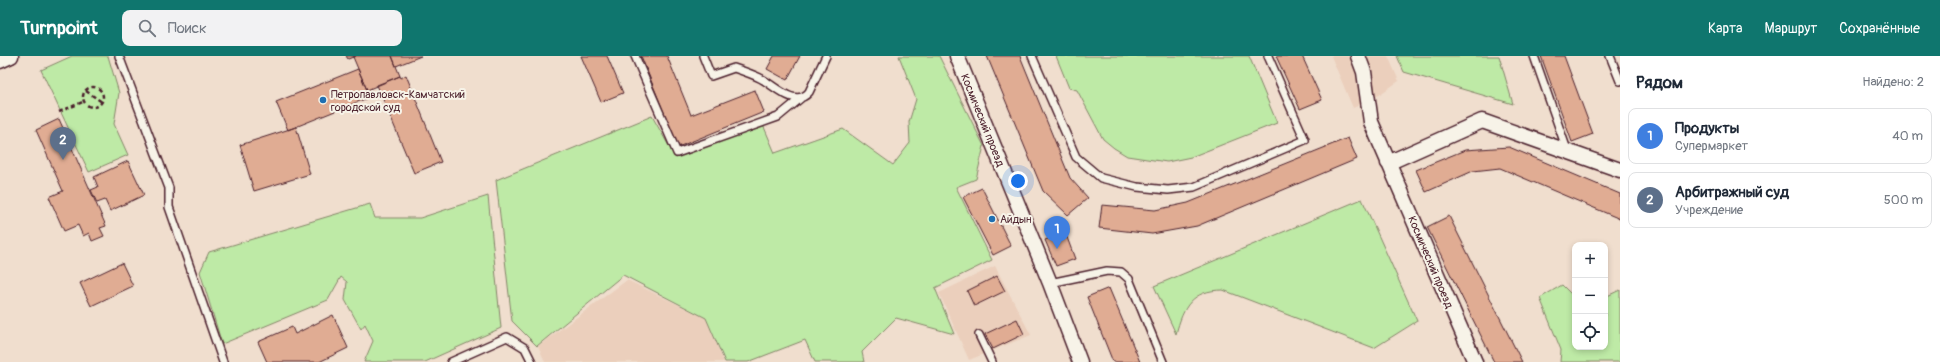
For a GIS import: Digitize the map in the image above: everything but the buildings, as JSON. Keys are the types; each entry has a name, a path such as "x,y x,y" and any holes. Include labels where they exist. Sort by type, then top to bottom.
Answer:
{"street":[{"path":"0,60 11,56"},
{"name":"Космический проезд","path":"957,56 1050,283 1080,362"},
{"name":"Космический проезд","path":"1358,56 1364,72 1371,122 1475,362"},
{"path":"1388,163 1482,121 1620,170"}],"lane":[{"path":"119,56 169,188 169,206 223,362"},
{"path":"635,56 677,153 778,117 809,92 826,56"},
{"path":"703,56 711,76 734,68 760,77 790,96 801,98"},
{"path":"1032,56 1076,156 1101,178 1137,187 1168,190 1194,187 1305,140 1268,56"},
{"path":"1534,56 1567,150"},
{"path":"1610,56 1620,81"},
{"path":"1050,283 1107,271 1122,272 1129,279 1163,362"},
{"path":"979,335 992,362"},
{"path":"451,362 507,337 525,348 532,362"}],"path":[{"path":"91,88 99,89 103,96 102,102 93,107 89,106 85,101 84,96 86,91 91,88"},
{"path":"86,91 102,102"},
{"path":"59,112 85,101"}],"shaded area":[{"path":"1331,56 1388,56 1399,81 1373,99 1353,108"},
{"path":"995,266 1031,335 969,360 939,293"},
{"path":"627,280 706,318 724,362 545,362 538,346"}],"green space":[{"path":"72,56 108,56 119,93 114,124 128,155 89,172 41,70"},
{"path":"899,56 939,56 984,146 976,179 956,187 992,260 935,288 954,334 896,318 862,352 864,362 815,362 805,340 748,362 725,362 706,318 623,275 537,346 512,321 496,180 652,116 674,155 764,127 775,153 843,129 893,165 910,143 909,122 916,99"},
{"path":"1056,56 1249,56 1277,123 1191,157 1167,162 1127,156 1103,139 1077,90 1069,88"},
{"path":"1397,56 1499,56 1513,104 1404,72"},
{"path":"488,196 501,328 425,362 364,362 373,341 365,324 361,329 345,300 347,282 341,277 328,300 222,344 200,272 209,252 370,204 375,218 420,218"},
{"path":"1362,199 1417,321 1374,348 1223,290 1204,293 1190,302 1182,316 1176,334 1154,286"},
{"path":"1562,285 1572,295 1572,350 1608,350 1608,296 1620,290 1620,362 1560,362 1561,350 1540,298"}],"place":[{"name":"Петропавловск-Камчатский городской суд","path":"323,100"},
{"name":"Арбитражный суд","path":"63,160"},
{"name":"Айдын","path":"992,219"},
{"name":"Продукты","path":"1057,249"}]}
